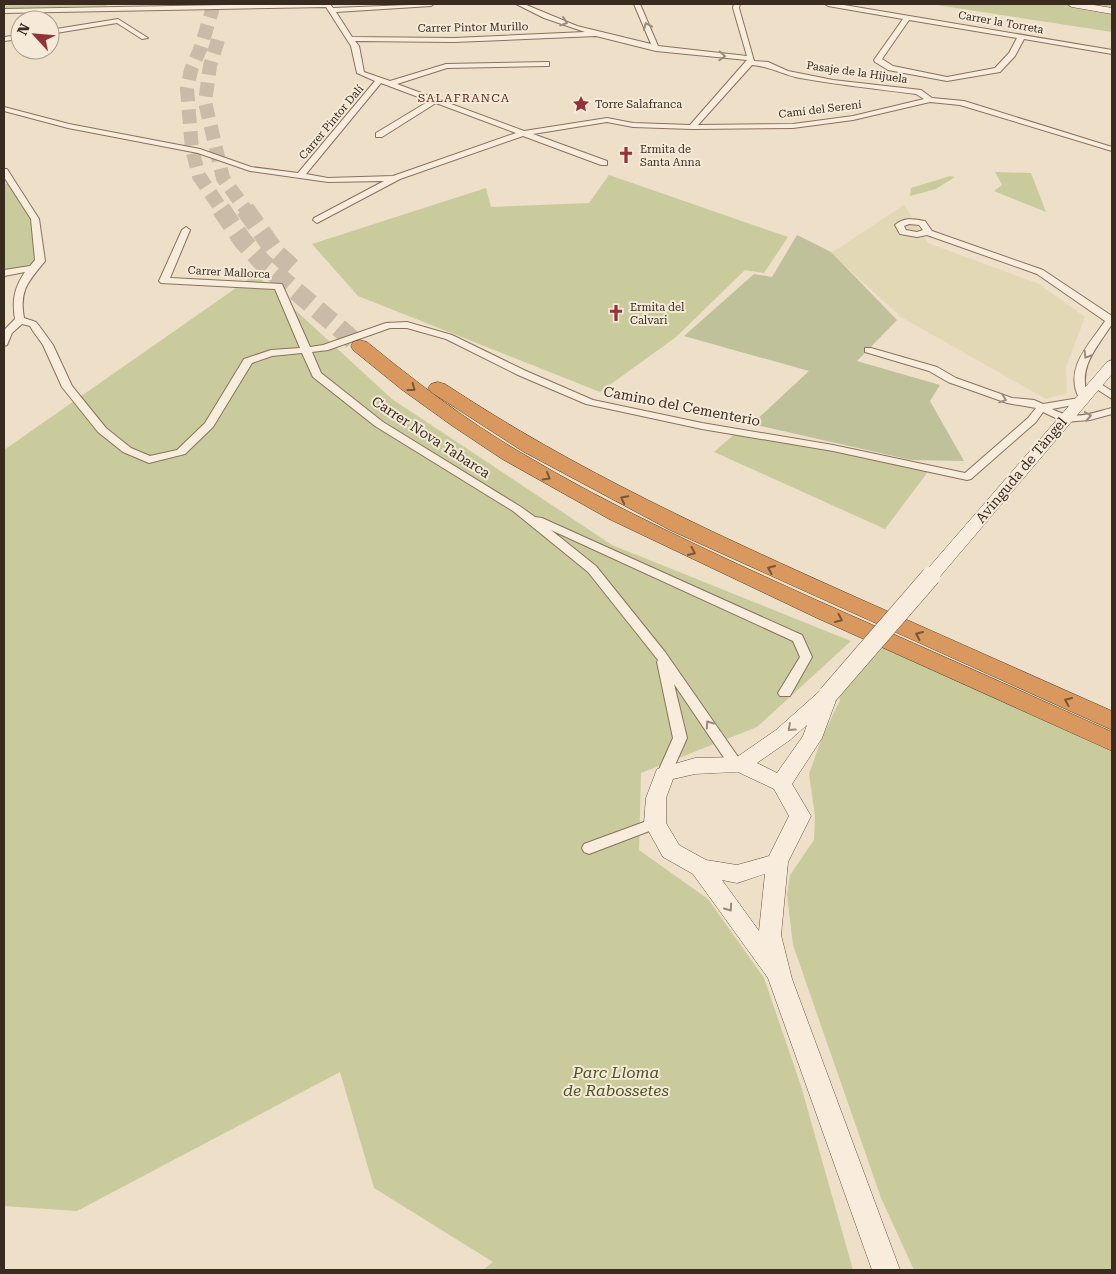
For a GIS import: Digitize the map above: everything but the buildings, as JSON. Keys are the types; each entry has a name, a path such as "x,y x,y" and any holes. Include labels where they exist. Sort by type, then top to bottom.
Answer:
{"highway":[{"path":"368,343 411,369 501,430 621,498 702,538 1112,721"},
{"path":"368,343 392,373 442,410 501,449 598,506 739,574 1112,742"}],"main road":[{"path":"1072,4 1112,10"},
{"name":"Avinguda de Tàngel","path":"931,576 1082,399 1107,390 1112,364"},
{"path":"739,764 783,735 828,695 931,576"},
{"path":"781,784 812,738 828,695"},
{"path":"777,862 737,874 701,868 671,850 654,823 656,798 664,774 695,766 739,764 781,784 800,816 777,862 770,935 780,978 886,1270"},
{"path":"701,868 780,978"}],"street":[{"path":"4,11 431,4"},
{"path":"519,4 596,34"},
{"path":"637,4 656,49"},
{"path":"692,127 750,61 736,8 737,4"},
{"name":"Carrer la Torreta","path":"828,4 1112,52"},
{"path":"328,6 355,46 361,73 604,163"},
{"path":"908,17 878,60 891,68 947,79 998,70 1012,54 1022,36"},
{"path":"60,31 118,22 144,38"},
{"name":"Carrer Pintor Murillo","path":"350,39 454,40 596,34"},
{"name":"Pasaje de la Hijuela","path":"596,34 656,49 765,64 786,73 833,82 918,92 930,100"},
{"path":"389,84 446,66 546,64"},
{"name":"Carrer Pintor Dalí","path":"299,177 379,81"},
{"name":"Camí del Serení","path":"397,178 523,133 607,120 633,125 692,127 793,126 852,118 930,100 961,103 1112,149"},
{"path":"378,135 434,101"},
{"path":"4,109 68,126 200,151 250,169 328,180 397,178"},
{"path":"4,171 35,219 40,261 33,268 20,289 16,303 20,320"},
{"path":"317,220 397,178"},
{"name":"Carrer Mallorca","path":"186,230 164,280 279,286 306,350"},
{"path":"868,350 933,369 952,380 1011,401 1038,405 1082,399 1078,384 1081,365 1111,319 1040,272 927,232"},
{"path":"4,273 33,268"},
{"path":"20,320 33,324 37,329 48,345 67,387 102,430 127,450 149,460 181,452 209,425 248,361 271,353 306,350"},
{"path":"4,343 7,332 20,320"},
{"name":"Camino del Cementerio","path":"306,350 325,348 389,324 408,325 449,337 522,373 590,402 702,426 833,448 967,477 1032,420 1038,405"},
{"name":"Carrer Nova Tabarca","path":"306,350 317,375 379,424 522,513 592,569 661,655 739,764"},
{"path":"1038,405 1064,419 1090,417 1112,411"},
{"path":"522,513 798,638 806,656 785,693"},
{"path":"661,655 680,738 664,774"},
{"path":"589,848 654,823"}],"shaded area":[{"path":"904,205 928,243 1039,284 1085,317 1066,367 1067,393 1046,399 901,317 831,253"}],"green space":[{"path":"4,4 107,4 106,6 4,8"},
{"path":"930,4 1112,4 1112,32"},
{"path":"995,172 1031,173 1046,212 994,191 1002,185"},
{"path":"609,175 788,237 764,273 745,270 676,337 600,392 358,296 312,244 486,188 491,207 589,203"},
{"path":"950,176 955,177 936,189 910,196 911,188"},
{"path":"11,183 35,219 40,261 33,268 4,273 4,184"},
{"path":"797,235 831,252 897,320 857,361 940,385 930,401 964,461 911,460 752,424 809,371 684,336 754,274 772,277"},
{"name":"Parc Lloma de Rabossetes","path":"256,274 392,399 612,545 851,641 757,727 641,773 639,850 708,899 764,978 801,1086 853,1270 483,1270 493,1262 374,1188 340,1072 77,1211 4,1206 4,450"},
{"path":"737,432 930,469 885,529 714,452"},
{"path":"881,646 1112,752 1112,1270 914,1270 881,1198 793,945 787,895 790,875 814,840 815,816 809,774 821,740 840,700 838,689"}],"tunnel":[{"path":"214,4 201,47 191,70 187,89 192,149 199,176 222,210"},
{"path":"218,40 210,66 205,102 223,178 246,210"},
{"path":"221,209 243,241 263,263 360,346"},
{"path":"245,209 277,254 297,272"}],"place":[{"name":"Torre Salafranca","path":"581,104"},
{"name":"Ermita de Santa Anna","path":"626,155"},
{"name":"Ermita del Calvari","path":"616,313"}],"district":[{"name":"SALAFRANCA","path":"464,98"}]}
